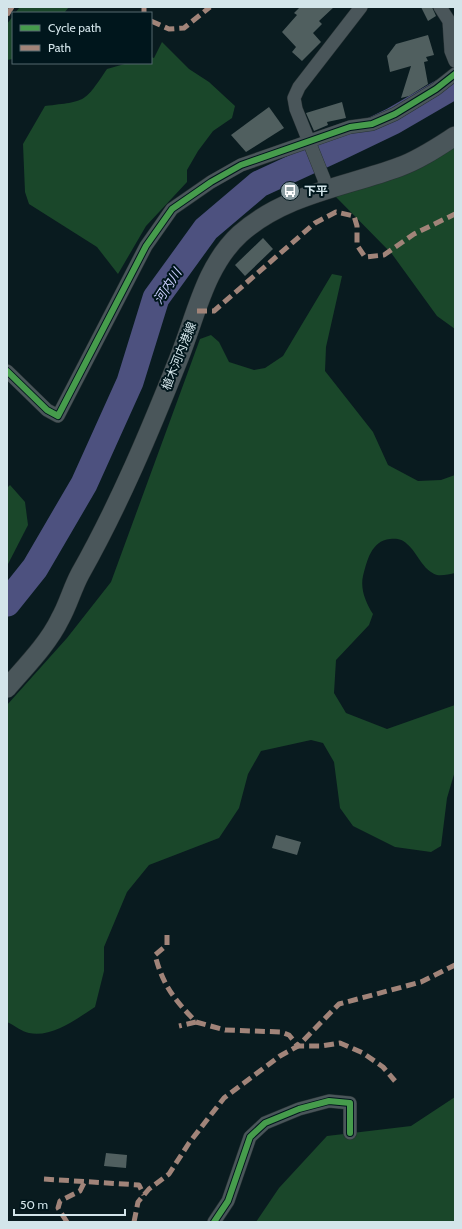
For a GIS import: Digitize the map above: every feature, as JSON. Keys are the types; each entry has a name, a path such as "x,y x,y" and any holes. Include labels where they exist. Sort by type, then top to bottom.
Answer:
{"main road":[{"name":"植木河内港線","path":"7,688 32,660 60,619 79,576 97,545 180,357 204,285 218,261 239,234 267,213 325,184 401,167 437,148 455,136"}],"street":[{"path":"325,184 311,144 296,109 294,98 299,87 361,7"},
{"path":"440,7 449,21 451,51 455,61"},
{"path":"7,371 47,410 58,416 146,246 172,209 211,182 241,165 311,144 350,127 372,124 395,114 436,89 455,74"},
{"path":"214,1222 228,1201 250,1137 265,1123 299,1110 329,1101 350,1103 350,1133"}],"green space":[{"path":"20,7 69,7 65,12 16,12"},
{"path":"12,17 12,59 7,60 7,24"},
{"path":"162,42 189,69 209,82 235,106 232,118 213,131 198,151 187,170 187,182 146,226 118,274 97,247 29,204 25,192 23,144 45,106 69,103 83,98 94,88 107,69 124,64 152,64 152,57 154,58"},
{"path":"455,147 455,329 437,316 392,254 336,197"},
{"path":"332,274 342,276 326,347 325,371 373,432 388,465 418,481 441,480 455,475 455,573 437,575 432,573 411,548 404,541 399,539 392,539 378,544 368,558 362,581 364,596 373,614 369,625 336,660 334,693 346,713 387,729 455,705 455,771 447,798 441,846 431,852 395,847 353,826 340,808 334,762 323,743 311,740 261,751 248,774 239,808 219,838 149,865 127,892 104,947 104,971 95,1007 56,1030 38,1034 24,1031 7,1022 7,705 67,638 111,582 200,339 211,335 219,342 229,362 254,370 265,368 283,356"},
{"path":"10,485 25,502 28,525 7,566 7,488"},
{"path":"455,1097 455,1222 256,1222 279,1188 327,1136 411,1126"}],"building":[{"path":"300,7 334,7 319,21 322,24 313,33 321,42 302,61 292,52 296,47 282,32 297,15 294,13"},
{"path":"421,7 432,7 436,16 428,21"},
{"path":"428,35 434,55 426,57 428,61 424,62 428,84 409,96 401,98 411,66 390,72 387,56 396,44"},
{"path":"342,102 346,118 327,122 328,125 314,131 306,113"},
{"path":"269,107 284,128 246,152 231,135"},
{"path":"263,238 273,249 245,276 235,265"},
{"path":"276,835 301,842 297,855 272,848"},
{"path":"106,1153 127,1155 126,1168 104,1166"}],"waterway":[{"name":"河内川","path":"7,603 35,568 84,484 130,382 156,298 206,229 259,184 393,121 455,85"}],"marked path":[{"path":"7,15 12,7"},
{"path":"144,7 144,12"},
{"path":"152,21 169,29 184,28 210,7"},
{"path":"197,311 214,311 315,223 336,212 354,216 357,226 357,245 365,257 384,255 414,234 455,214"},
{"path":"167,935 167,945 155,955 158,966 171,992 196,1022 179,1026"},
{"path":"134,1222 138,1202 149,1189 169,1174 189,1143 224,1098 280,1056 298,1046 339,1004 421,982 455,965"},
{"path":"196,1022 225,1030 281,1032 289,1035 298,1046 321,1046 340,1043 363,1053 383,1067 395,1081"},
{"path":"44,1179 139,1185 144,1195"},
{"path":"67,1222 58,1208 60,1201 80,1191 85,1181"}],"cycle path":[{"path":"7,371 47,410 58,416 146,246 172,209 211,182 241,165 350,127 372,124 395,114 436,89 455,74"},
{"path":"214,1222 228,1201 250,1137 265,1123 299,1109 329,1101 350,1103 350,1133"}],"place":[{"name":"下平","path":"290,191"}]}
